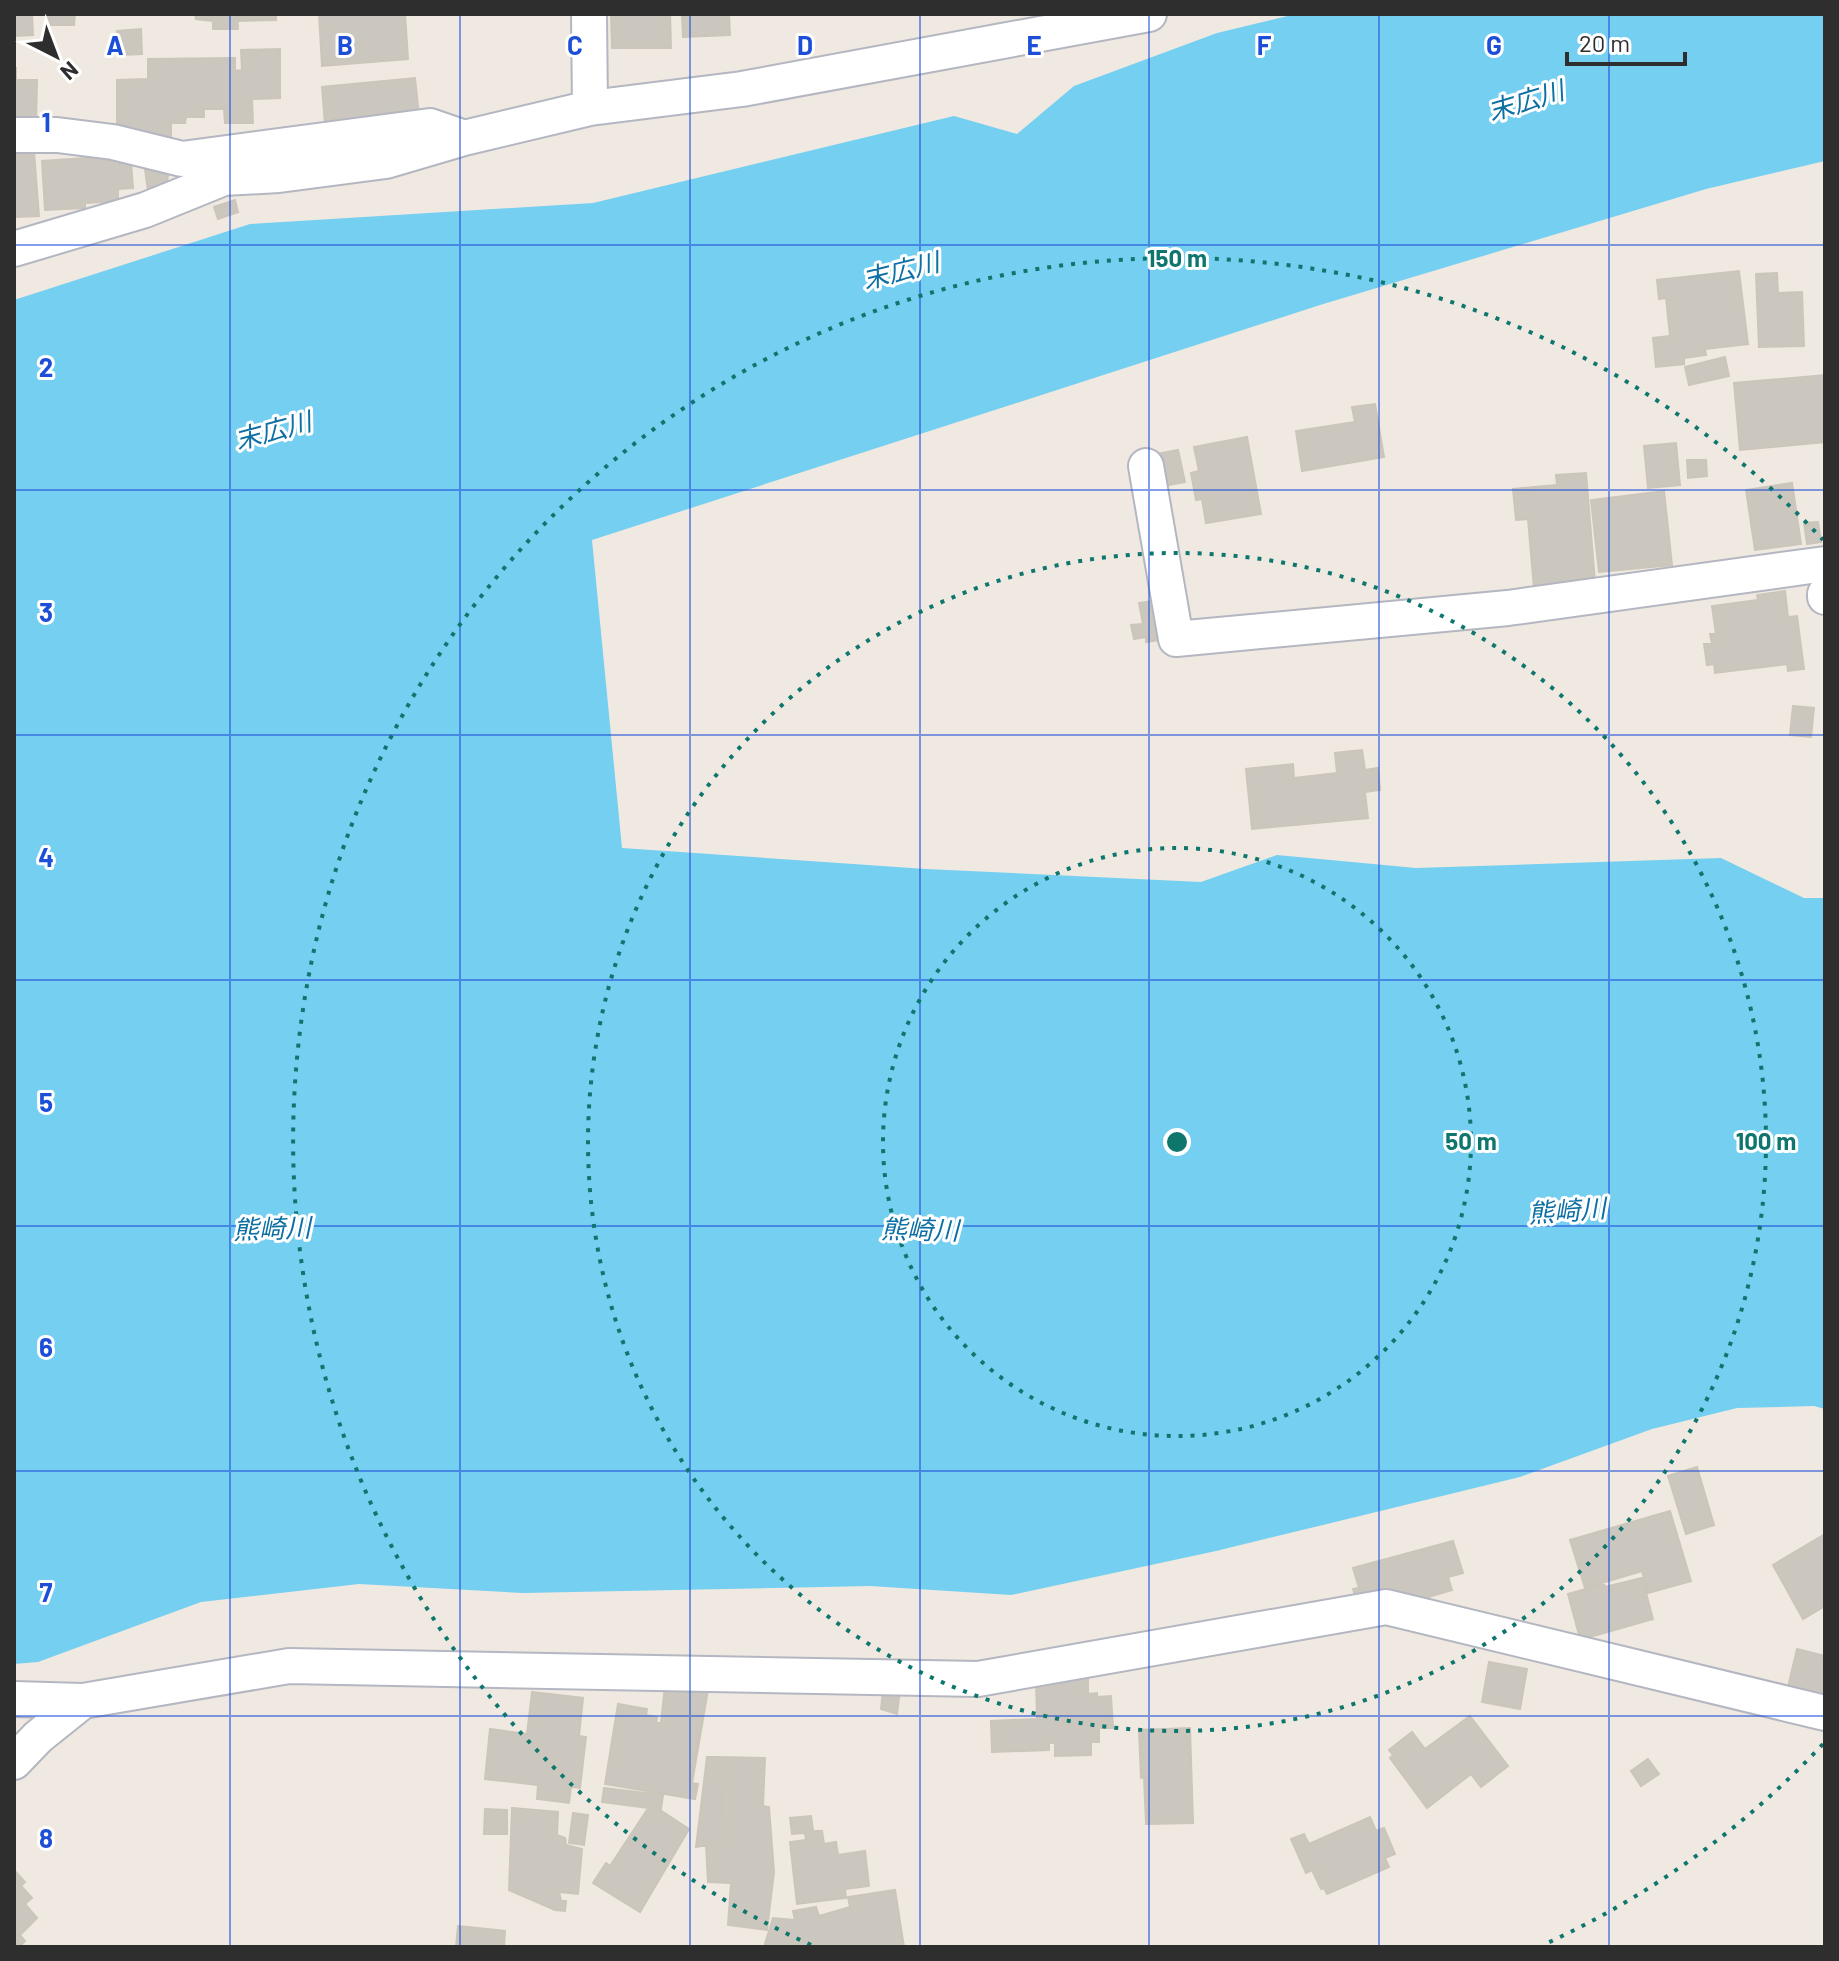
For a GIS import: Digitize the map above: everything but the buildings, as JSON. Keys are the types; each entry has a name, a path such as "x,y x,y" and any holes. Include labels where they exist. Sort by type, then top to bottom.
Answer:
{"street":[{"path":"589,14 590,108"},
{"path":"14,249 145,210 224,178 279,175 386,161 464,138 590,108 742,89 1149,14"},
{"path":"14,135 57,135 113,142 182,159 430,126 464,138"},
{"path":"1146,466 1176,639 1508,608 1825,564"},
{"path":"14,1699 83,1701 289,1666 978,1679 1386,1607 1825,1713"},
{"path":"14,1762 38,1737 83,1701"}],"water":[{"path":"1296,14 1825,14 1825,161 1706,189 1320,305 592,540 622,848 926,869 1201,882 1277,855 1416,868 1721,858 1804,898 1825,898 1825,1409 1814,1406 1737,1408 1652,1429 1520,1477 1216,1551 1011,1595 870,1586 523,1593 359,1584 201,1602 38,1662 14,1664 14,300 250,224 593,203 954,116 1017,134 1074,86 1217,33"}],"water label":[{"name":"末広川","path":"1526,101"},
{"name":"末広川","path":"901,271"},
{"name":"末広川","path":"273,431"},
{"name":"熊崎川","path":"1567,1211"},
{"name":"熊崎川","path":"272,1229"},
{"name":"熊崎川","path":"920,1230"}]}
